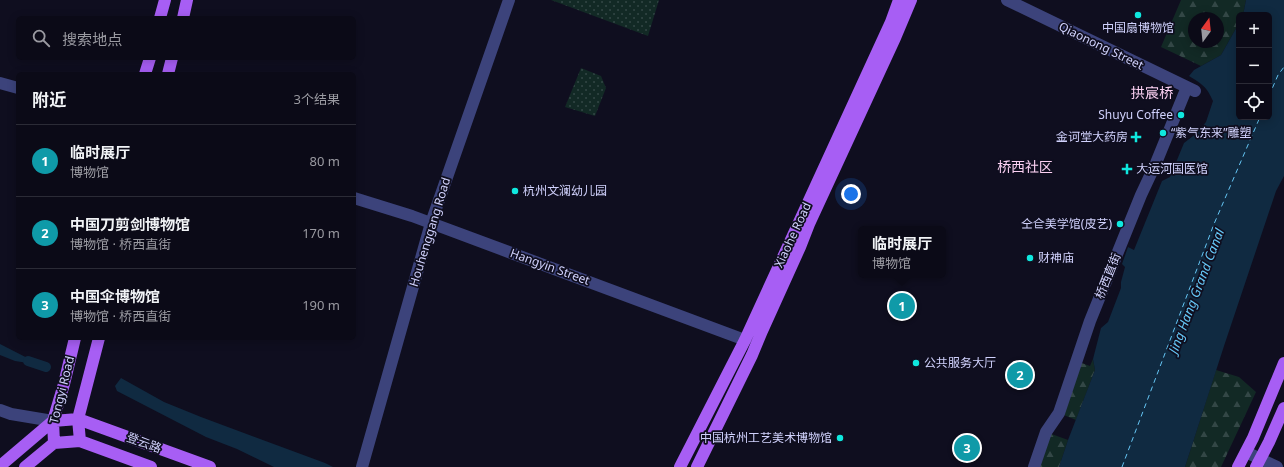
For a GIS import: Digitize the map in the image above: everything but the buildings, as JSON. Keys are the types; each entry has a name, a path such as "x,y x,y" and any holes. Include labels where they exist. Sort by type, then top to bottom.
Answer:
{"main road":[{"path":"161,16 165,0"},
{"path":"184,16 188,0"},
{"name":"Xiaohe Road","path":"680,467 745,340 888,29 899,0"},
{"name":"Xiaohe Road","path":"697,467 752,355 815,212 896,38 911,0"},
{"path":"146,72 149,60"},
{"path":"168,72 172,60"},
{"name":"Tongyi Road","path":"54,443 52,421 64,384 75,340"},
{"name":"Tongyi Road","path":"80,441 78,418 98,340"},
{"path":"1238,467 1253,438 1284,363"},
{"path":"1258,463 1284,408"},
{"path":"0,466 52,421 78,418"},
{"name":"登云路","path":"78,418 210,467"},
{"path":"25,467 54,443 80,441 150,467"}],"street":[{"name":"Houhenggang Road","path":"362,467 431,223 509,0"},
{"name":"Qiaonong Street","path":"1006,0 1191,89"},
{"path":"0,83 16,87"},
{"name":"桥西直街","path":"1034,467 1046,432 1059,413 1090,321 1141,195 1191,89"},
{"name":"Hangyin Street","path":"356,199 431,223 745,340"},
{"path":"0,410 11,414 52,421"},
{"path":"1246,452 1258,463 1277,467"}],"green space":[{"path":"551,0 659,0 648,36"},
{"path":"1181,0 1246,0 1244,12 1236,12 1236,28 1221,55 1201,66 1161,47"},
{"path":"581,68 601,76 606,88 595,116 565,107"},
{"path":"1093,359 1095,370 1076,420 1059,413 1076,361 1090,366"},
{"path":"1216,370 1239,377 1256,392 1221,467 1185,467"},
{"path":"1046,432 1068,440 1059,467 1034,467"}],"water":[{"name":"Jing Hang Grand Canal","path":"1246,0 1284,0 1284,176 1276,191 1185,467 1059,467 1095,370 1093,359 1101,328 1108,322 1121,288 1125,267 1122,264 1128,247 1134,250 1162,181 1170,177 1184,143 1197,133 1206,122 1213,101 1209,92 1204,86 1189,76 1194,70 1221,55 1236,28 1236,120 1272,120 1272,12 1244,12"},
{"path":"0,344 41,365 15,361 0,355"},
{"path":"121,378 164,402 333,467 274,467 237,449 206,437 117,391 115,386"}],"waterway":[{"path":"28,361 46,367"}],"ferry route":[{"path":"1272,89 1278,75 1284,67"},
{"path":"1122,467 1214,224 1259,120"}],"place":[{"name":"中国扇博物馆","path":"1138,15"},
{"name":"Shuyu Coffee","path":"1181,115"},
{"name":"“紫气东来”雕塑","path":"1163,133"},
{"name":"金诃堂大药房","path":"1136,137"},
{"name":"大运河国医馆","path":"1127,169"},
{"name":"杭州文澜幼儿园","path":"515,191"},
{"name":"仝仺美学馆(皮艺)","path":"1120,224"},
{"name":"财神庙","path":"1030,258"},
{"name":"临时展厅","path":"902,306"},
{"name":"公共服务大厅","path":"916,363"},
{"name":"中国刀剪剑博物馆","path":"1020,375"},
{"name":"中国杭州工艺美术博物馆","path":"840,438"},
{"name":"中国伞博物馆","path":"967,448"}],"district":[{"name":"拱宸桥","path":"1152,93"},
{"name":"桥西社区","path":"1025,167"}]}
